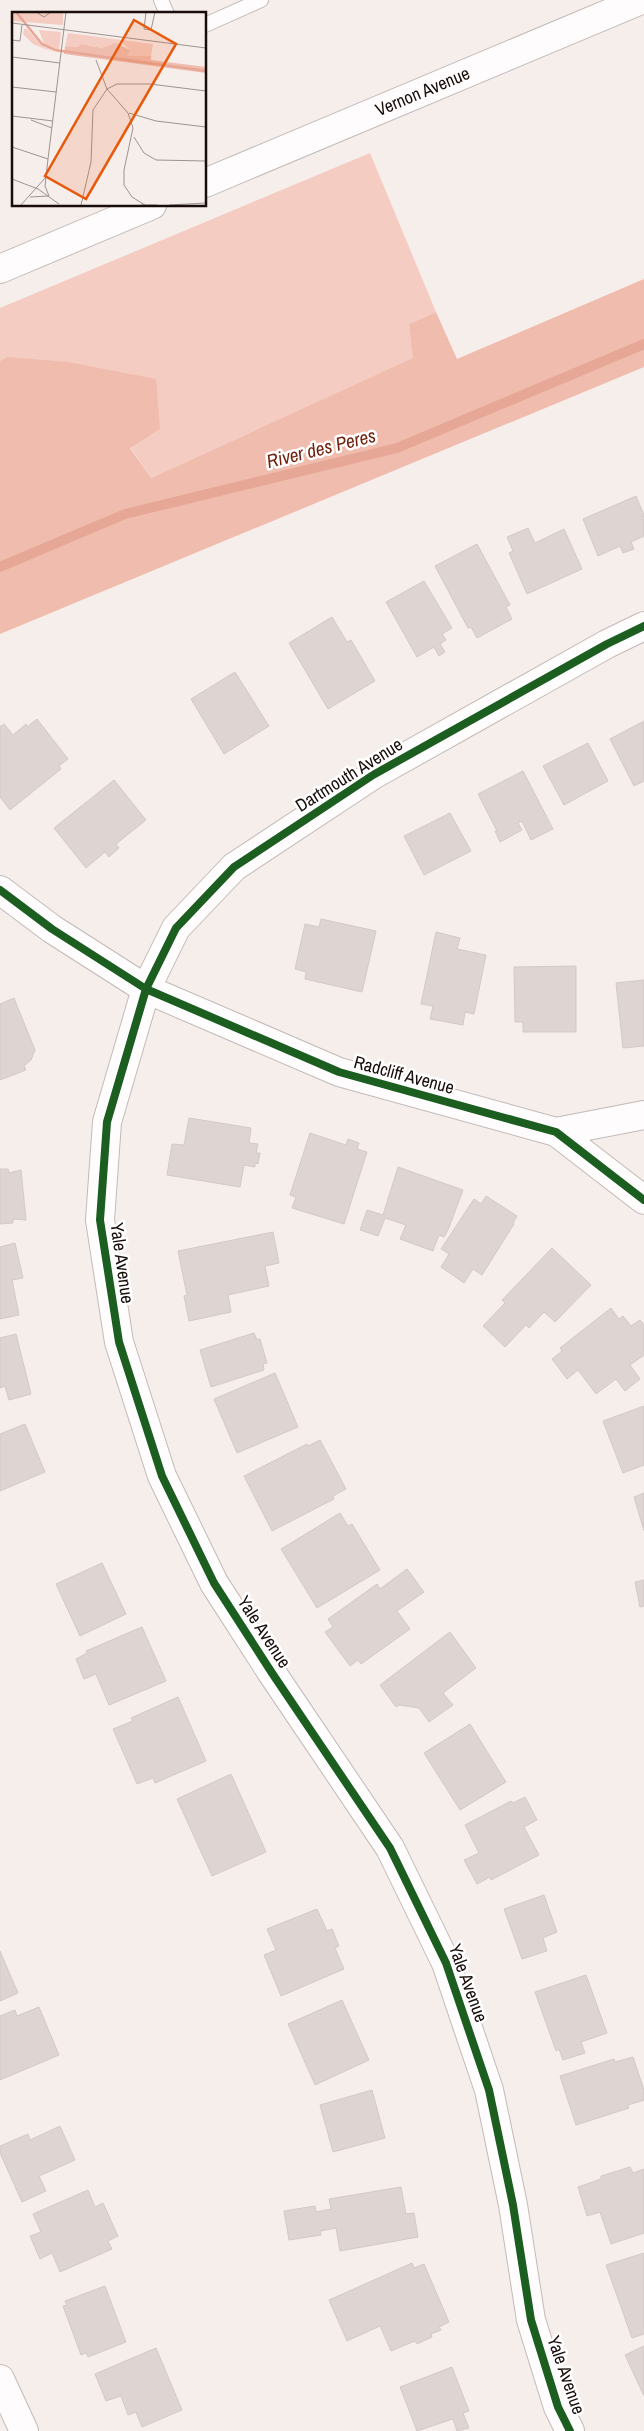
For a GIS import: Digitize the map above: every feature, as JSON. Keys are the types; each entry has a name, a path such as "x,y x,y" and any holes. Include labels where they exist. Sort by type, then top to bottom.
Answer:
{"street":[{"name":"Vernon Avenue","path":"206,183 641,0"},
{"path":"0,269 150,206"},
{"name":"Dartmouth Avenue","path":"146,989 176,928 234,866 373,775 607,644 644,626"},
{"path":"0,890 52,928 146,989"},
{"name":"Radcliff Avenue","path":"146,989 339,1072 556,1132 644,1200"},
{"name":"Yale Avenue","path":"146,989 107,1122 100,1220 119,1342 162,1476 214,1582 272,1673 390,1848 446,1962 489,2090 513,2205 531,2320 558,2406 570,2431"},
{"path":"556,1132 644,1115"},
{"path":"0,2379 20,2427"}],"lane":[{"path":"161,0 166,12"},
{"path":"206,26 261,0"}],"shaded area":[{"path":"370,153 436,312 409,324 414,358 151,478 130,447 7,357 0,361 0,308"},
{"path":"644,279 644,367 0,634 0,361 7,357 68,362 156,379 160,429 130,448 151,478 413,358 409,324 436,312 457,359"}],"building":[{"path":"636,496 644,515 644,536 631,542 634,549 623,553 620,546 598,556 583,519"},
{"path":"528,528 535,543 564,529 582,569 527,594 509,553 513,551 507,537"},
{"path":"477,544 510,605 506,607 512,619 477,638 471,627 468,628 435,566"},
{"path":"424,581 452,628 442,634 446,640 440,644 445,652 439,656 434,647 417,657 386,602"},
{"path":"332,617 347,642 351,640 375,681 328,709 289,643"},
{"path":"235,672 269,726 224,754 191,699"},
{"path":"37,719 68,759 59,766 61,769 10,810 0,797 0,727 4,724 13,735 26,724 27,727"},
{"path":"644,721 644,781 634,786 610,739"},
{"path":"588,743 608,781 564,805 543,766"},
{"path":"523,771 553,829 531,840 522,821 518,823 522,830 500,842 495,831 497,831 478,794"},
{"path":"114,780 146,820 116,844 119,848 109,857 105,852 86,868 54,828"},
{"path":"450,813 471,851 424,875 404,836"},
{"path":"321,919 376,931 362,992 305,979 306,972 295,969 305,924 319,927"},
{"path":"436,932 460,938 457,949 486,955 474,1014 465,1012 463,1025 430,1019 433,1006 421,1004"},
{"path":"576,966 576,1032 523,1032 523,1022 515,1022 514,967"},
{"path":"644,980 644,1046 623,1048 616,983"},
{"path":"14,998 35,1050 31,1060 24,1066 26,1070 0,1080 0,1004"},
{"path":"189,1118 251,1128 249,1143 258,1144 256,1153 260,1153 258,1164 255,1163 255,1167 244,1165 240,1187 167,1175 172,1144 184,1145"},
{"path":"310,1133 346,1145 348,1139 359,1143 357,1149 367,1152 344,1224 292,1208 296,1197 290,1195"},
{"path":"398,1167 463,1190 448,1230 444,1237 439,1235 433,1251 400,1239 406,1225 385,1218 378,1236 360,1230 367,1210 383,1215"},
{"path":"0,1169 8,1169 9,1173 21,1170 26,1220 13,1219 13,1223 0,1224"},
{"path":"486,1196 517,1216 514,1224 482,1275 473,1269 464,1283 441,1267 449,1254 441,1249 474,1199 481,1204"},
{"path":"273,1232 279,1263 265,1266 269,1286 228,1295 231,1312 189,1321 184,1296 187,1295 178,1251"},
{"path":"15,1243 23,1278 12,1280 19,1315 0,1319 0,1247"},
{"path":"552,1248 591,1285 555,1322 544,1312 529,1328 526,1325 505,1347 483,1326 505,1303 502,1300"},
{"path":"611,1308 619,1319 623,1316 631,1326 640,1320 644,1325 644,1355 630,1365 640,1379 625,1391 616,1379 596,1394 578,1370 567,1379 552,1359 562,1351 560,1348"},
{"path":"254,1333 257,1340 260,1339 267,1363 263,1364 264,1370 211,1387 200,1350"},
{"path":"16,1334 31,1394 9,1400 5,1386 0,1388 0,1338"},
{"path":"275,1373 298,1427 237,1453 214,1399"},
{"path":"644,1406 644,1465 623,1473 603,1421"},
{"path":"25,1424 45,1472 0,1491 0,1434"},
{"path":"320,1440 346,1489 333,1496 334,1499 272,1531 244,1476 307,1444 308,1446"},
{"path":"644,1493 644,1531 634,1497"},
{"path":"340,1513 348,1526 352,1524 380,1570 317,1608 281,1549"},
{"path":"102,1563 126,1614 80,1636 56,1584"},
{"path":"407,1569 424,1592 397,1611 410,1629 361,1664 358,1660 350,1666 325,1632 333,1627 328,1619 377,1584 380,1589"},
{"path":"644,1580 644,1606 640,1607 635,1582"},
{"path":"142,1627 166,1681 109,1705 96,1674 84,1679 76,1659 87,1653 86,1651"},
{"path":"450,1632 476,1668 443,1693 453,1705 429,1722 419,1708 399,1705 396,1707 380,1685"},
{"path":"178,1697 206,1761 155,1783 153,1778 137,1784 113,1729 133,1721 131,1718"},
{"path":"470,1724 506,1782 460,1810 424,1753"},
{"path":"231,1774 266,1852 212,1876 177,1799"},
{"path":"525,1797 537,1820 524,1827 539,1855 491,1880 490,1877 477,1884 464,1860 479,1853 465,1825 511,1801 513,1803"},
{"path":"544,1895 557,1932 543,1938 547,1951 522,1959 504,1909"},
{"path":"317,1909 327,1931 332,1929 339,1946 335,1948 344,1969 281,1996 264,1955 276,1950 267,1929"},
{"path":"0,1951 18,1993 0,2001"},
{"path":"586,1975 607,2033 581,2042 585,2053 563,2060 559,2049 556,2051 535,1992"},
{"path":"342,2000 369,2060 315,2085 288,2024"},
{"path":"39,2007 59,2055 0,2080 0,2016 15,2010 17,2016"},
{"path":"633,2057 644,2090 644,2100 628,2105 629,2108 576,2125 560,2076 614,2059 615,2062"},
{"path":"372,2090 385,2138 333,2152 320,2105"},
{"path":"60,2126 75,2160 39,2176 46,2191 22,2202 0,2153 0,2146 28,2134 30,2140"},
{"path":"630,2167 633,2173 644,2169 644,2233 611,2244 600,2212 587,2216 578,2187 601,2179 601,2176"},
{"path":"401,2187 406,2214 414,2213 418,2237 340,2251 336,2228 320,2231 321,2235 289,2240 284,2211 315,2206 316,2212 331,2209 329,2199"},
{"path":"88,2190 95,2207 103,2203 118,2236 108,2241 112,2249 60,2272 52,2253 40,2259 30,2236 41,2232 33,2214"},
{"path":"644,2253 644,2334 632,2338 606,2265"},
{"path":"412,2263 414,2268 424,2264 449,2322 439,2327 441,2330 431,2334 432,2337 417,2344 415,2341 391,2351 380,2326 347,2341 329,2300"},
{"path":"105,2286 126,2342 88,2357 86,2353 81,2355 63,2306 67,2305 65,2301"},
{"path":"644,2346 644,2396 625,2355"},
{"path":"156,2348 182,2410 142,2427 136,2412 128,2415 121,2396 106,2401 95,2374"},
{"path":"452,2367 469,2411 463,2413 469,2428 457,2431 453,2419 417,2431 400,2387"}],"waterway":[{"name":"River des Peres","path":"0,567 125,514 397,448 644,344"}],"cycle path":[{"path":"644,626 607,644 373,775 234,867 176,928 146,989 339,1072 556,1132 644,1200"},
{"path":"0,890 52,929 146,989 107,1122 100,1220 119,1342 162,1476 214,1583 390,1848 446,1963 489,2090 513,2205 531,2320 558,2407 570,2431"}]}
